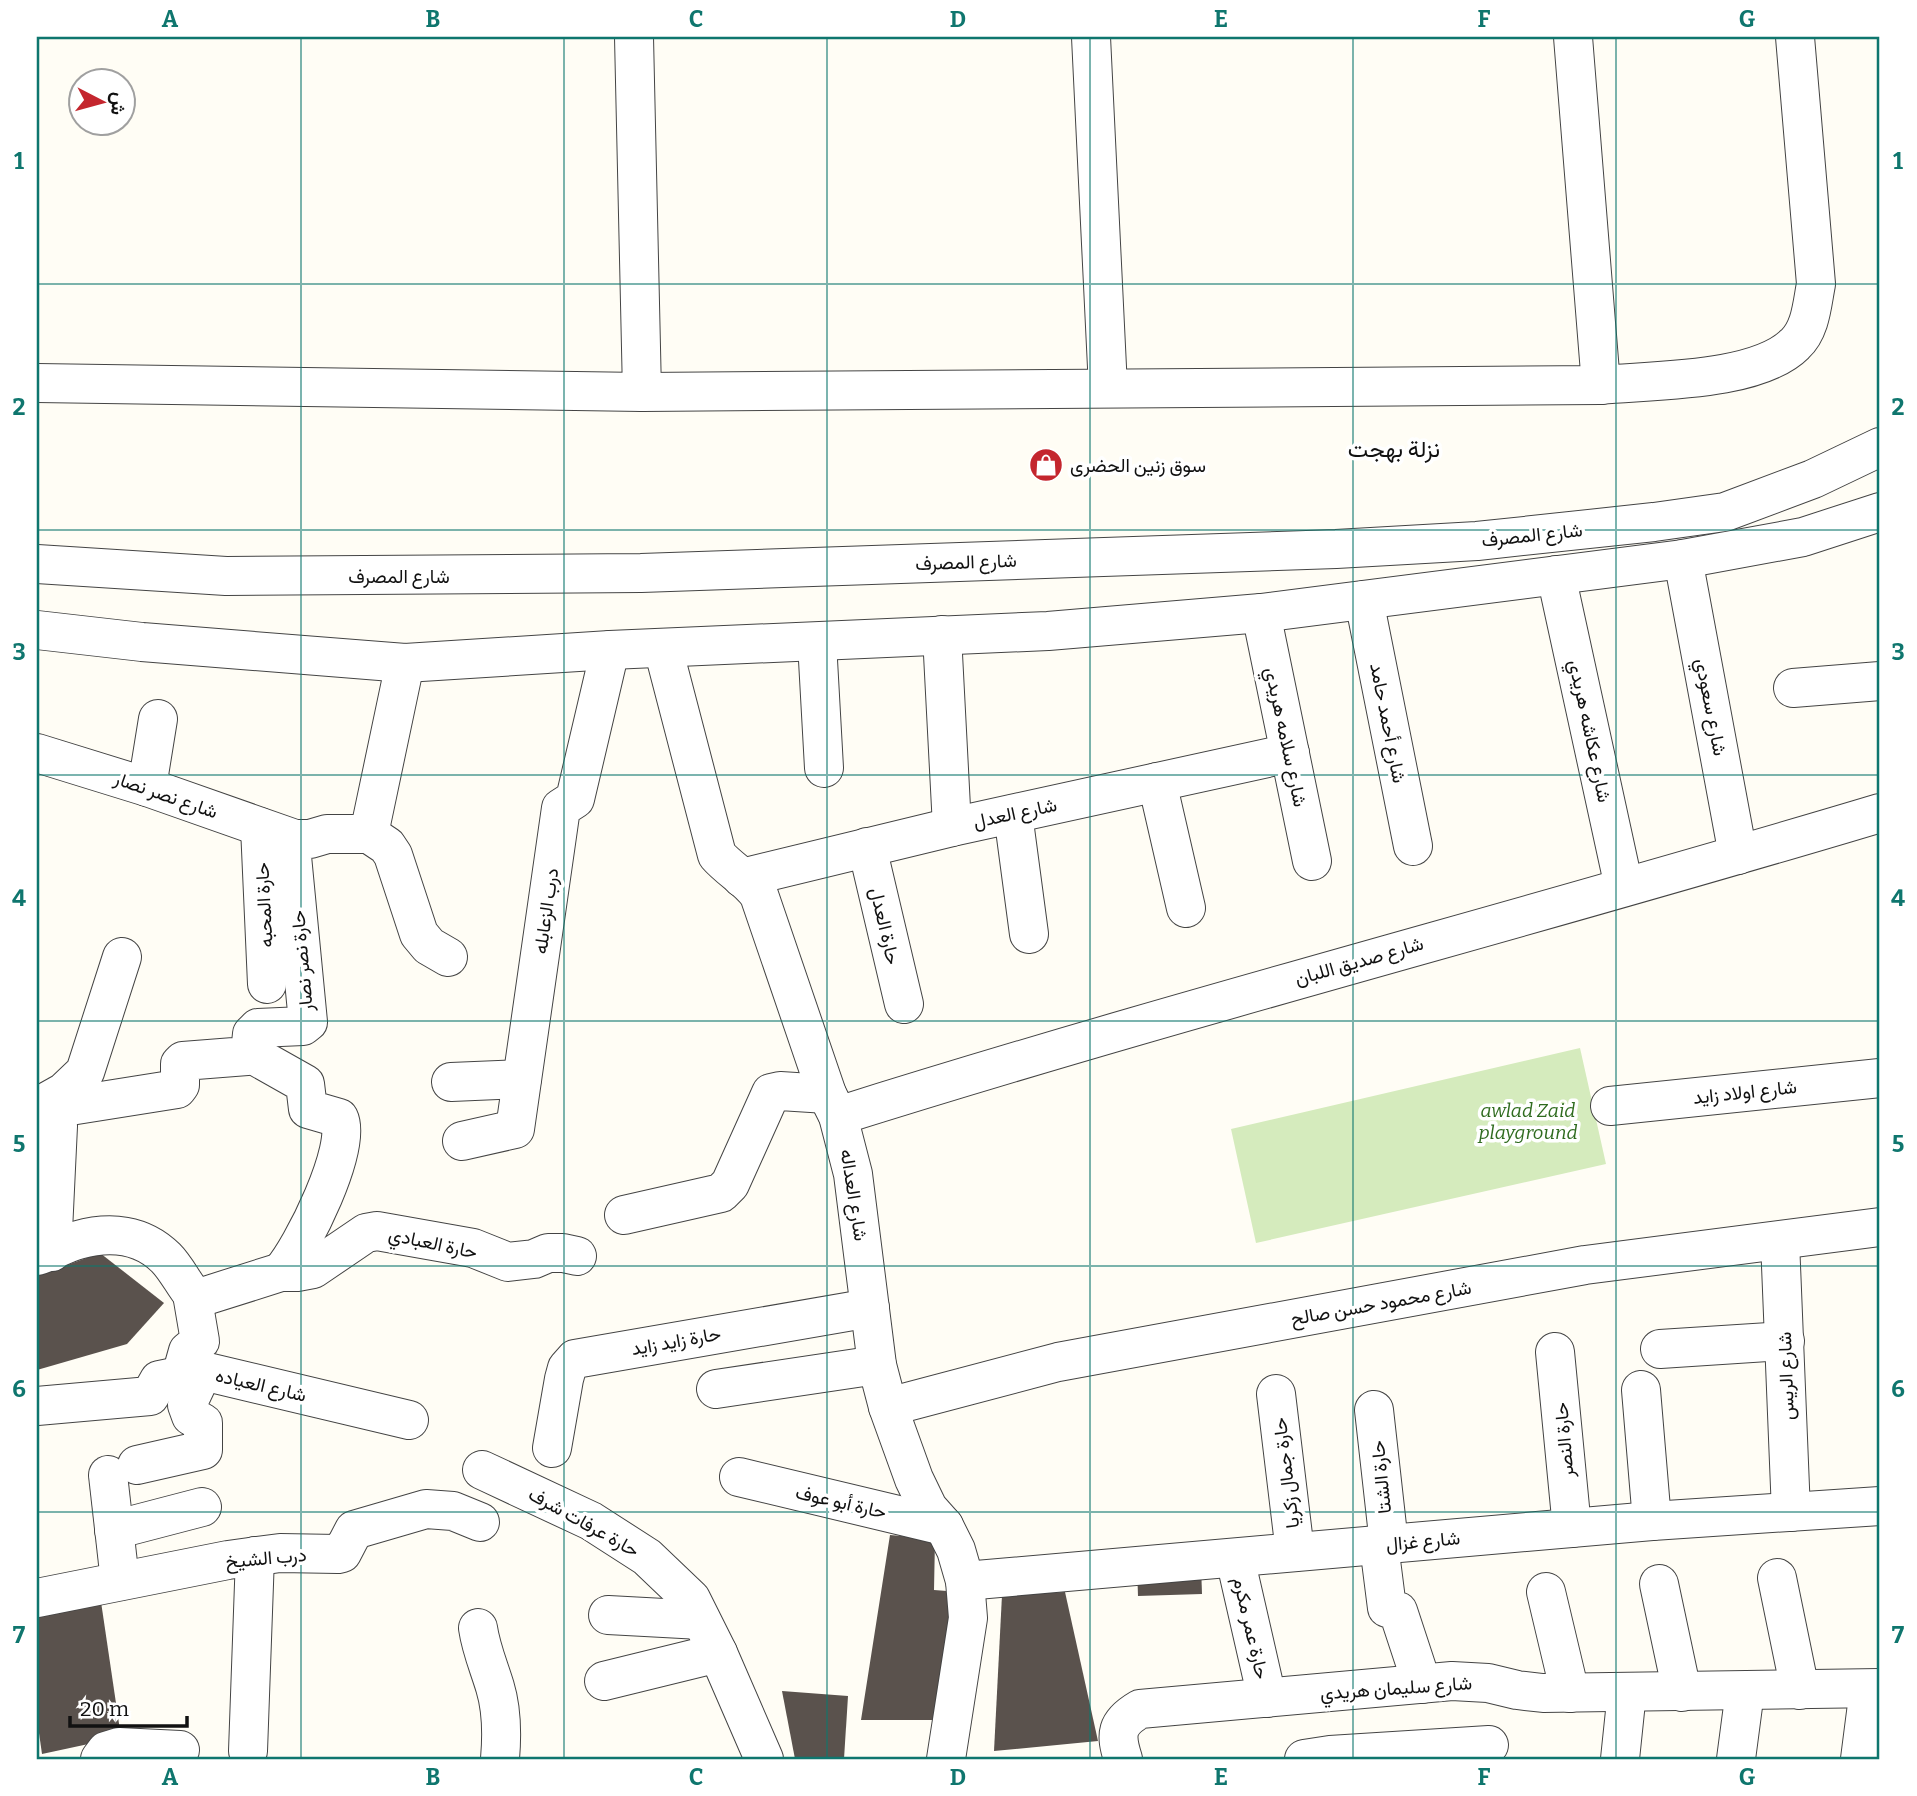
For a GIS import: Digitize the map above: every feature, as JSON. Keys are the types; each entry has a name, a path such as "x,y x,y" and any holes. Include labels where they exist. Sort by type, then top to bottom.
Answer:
{"street":[{"path":"634,37 642,392"},
{"path":"1091,37 1108,388"},
{"path":"1573,37 1601,385"},
{"path":"37,383 642,392 1601,385 1723,375 1770,360 1796,344 1810,319 1816,284 1795,37"},
{"name":"شارع المصرف","path":"37,564 226,576 641,573 1477,541 1724,512 1813,480 1880,447"},
{"path":"37,629 142,642 405,663 610,650 1062,630 1261,613 1683,559 1803,537 1871,516 1846,464"},
{"name":"شارع سعودي","path":"1683,559 1738,855"},
{"name":"شارع عكاشه هريدي","path":"1556,575 1624,887"},
{"name":"شارع أحمد حامد","path":"1364,600 1413,846"},
{"name":"شارع سلامه هريدي","path":"1261,613 1312,861"},
{"path":"942,635 952,827"},
{"path":"817,642 824,768"},
{"name":"شارع العداله","path":"663,648 717,855 729,869 751,884 759,895 833,1105 853,1174 877,1365 888,1407 914,1479 928,1508 944,1526 956,1549 965,1581 968,1618 946,1759"},
{"name":"درب الزعابله","path":"462,1141 514,1130 561,808 575,799 610,650"},
{"path":"369,834 405,663"},
{"path":"1793,688 1880,681"},
{"path":"147,787 158,719"},
{"name":"شارع نصر نصار","path":"37,753 147,787 277,833"},
{"name":"شارع العدل","path":"742,877 952,827 1290,753"},
{"path":"1157,782 1186,908"},
{"name":"شارع صديق اللبان","path":"833,1105 955,1079 1367,958 1880,813"},
{"path":"1013,814 1029,934"},
{"path":"277,833 310,839 327,834 369,834 387,846 393,855 418,934 429,946 448,957"},
{"name":"حارة المحبه","path":"267,984 277,833"},
{"name":"حارة نصر نصار","path":"250,1053 252,1034 258,1028 303,1026 308,1022 291,846 277,833"},
{"name":"حارة العدل","path":"867,847 904,1004"},
{"path":"42,1107 86,1072 122,957"},
{"path":"42,1107 177,1088 180,1085 180,1065 183,1061 247,1056 250,1053 305,1084 308,1109 339,1118 343,1130 332,1177 310,1224 281,1272"},
{"name":"شارع اولاد زايد","path":"1610,1106 1880,1078"},
{"path":"450,1082 522,1079"},
{"path":"624,1215 721,1193 730,1184 771,1093 780,1091 833,1105"},
{"path":"42,1107 57,1118 58,1126 44,1254 77,1241 103,1236 131,1237 152,1246 169,1261 192,1294 200,1341 188,1352 192,1373 187,1405 191,1416 203,1423 203,1450 122,1470 114,1530 120,1581"},
{"name":"شارع محمود حسن صالح","path":"888,1407 1085,1357 1586,1265 1880,1227"},
{"name":"حارة العبادي","path":"192,1294 202,1297 281,1272 313,1269 366,1233 377,1231 473,1248 508,1262 534,1259 548,1253 577,1256"},
{"name":"شارع الريس","path":"1780,1241 1791,1512"},
{"name":"حارة زايد زايد","path":"552,1448 564,1379 567,1368 575,1359 870,1308"},
{"path":"1660,1349 1785,1341"},
{"name":"حارة النصر","path":"1555,1352 1572,1528"},
{"path":"716,1390 877,1365"},
{"path":"37,1405 150,1396 159,1380 192,1373"},
{"name":"شارع العياده","path":"192,1373 409,1420"},
{"path":"1641,1390 1652,1521"},
{"name":"حارة جمال زكريا","path":"1276,1394 1295,1552"},
{"name":"حارة الشتا","path":"1374,1410 1387,1608 1398,1611 1422,1684"},
{"name":"حارة عرفات شرف","path":"482,1470 591,1521 647,1557 691,1599 764,1759"},
{"name":"حارة أبو عوف","path":"738,1477 944,1526"},
{"name":"شارع غزال","path":"965,1581 1652,1521 1880,1506"},
{"path":"114,1530 202,1507"},
{"name":"درب الشيخ","path":"37,1598 255,1556 280,1553 338,1554 342,1553 354,1531 426,1509 453,1511 481,1522"},
{"path":"248,1751 255,1556"},
{"name":"حارة عمر مكرم","path":"1235,1559 1267,1698"},
{"path":"1777,1577 1800,1690"},
{"path":"1659,1584 1682,1692"},
{"path":"1546,1592 1570,1693"},
{"path":"608,1615 710,1636"},
{"path":"478,1628 480,1644 496,1689 502,1737 500,1759"},
{"path":"604,1681 710,1636"},
{"name":"شارع سليمان هريدي","path":"1123,1759 1117,1733 1120,1726 1140,1709 1452,1681 1488,1683 1517,1690 1570,1693 1874,1688"},
{"path":"1860,1759 1874,1688"},
{"path":"1736,1759 1745,1691"},
{"path":"1620,1759 1627,1692"},
{"path":"100,1759 106,1751 119,1747 180,1750"},
{"path":"1328,1758 1489,1748"}],"green space":[{"name":"awlad Zaid playground","path":"1580,1048 1606,1164 1256,1243 1231,1129"}],"building":[{"path":"100,1253 164,1303 127,1344 37,1370 37,1276"},
{"path":"890,1535 935,1539 934,1590 960,1592 934,1720 861,1720"},
{"path":"1201,1565 1202,1594 1138,1596 1137,1567"},
{"path":"1065,1592 1098,1741 994,1751 1002,1595"},
{"path":"100,1595 121,1737 42,1754 37,1719 37,1611"},
{"path":"782,1691 848,1696 844,1759 795,1759"}],"place":[{"name":"سوق زنين الحضرى","path":"1046,465"}],"district":[{"name":"نزلة بهجت","path":"1394,449"}]}
